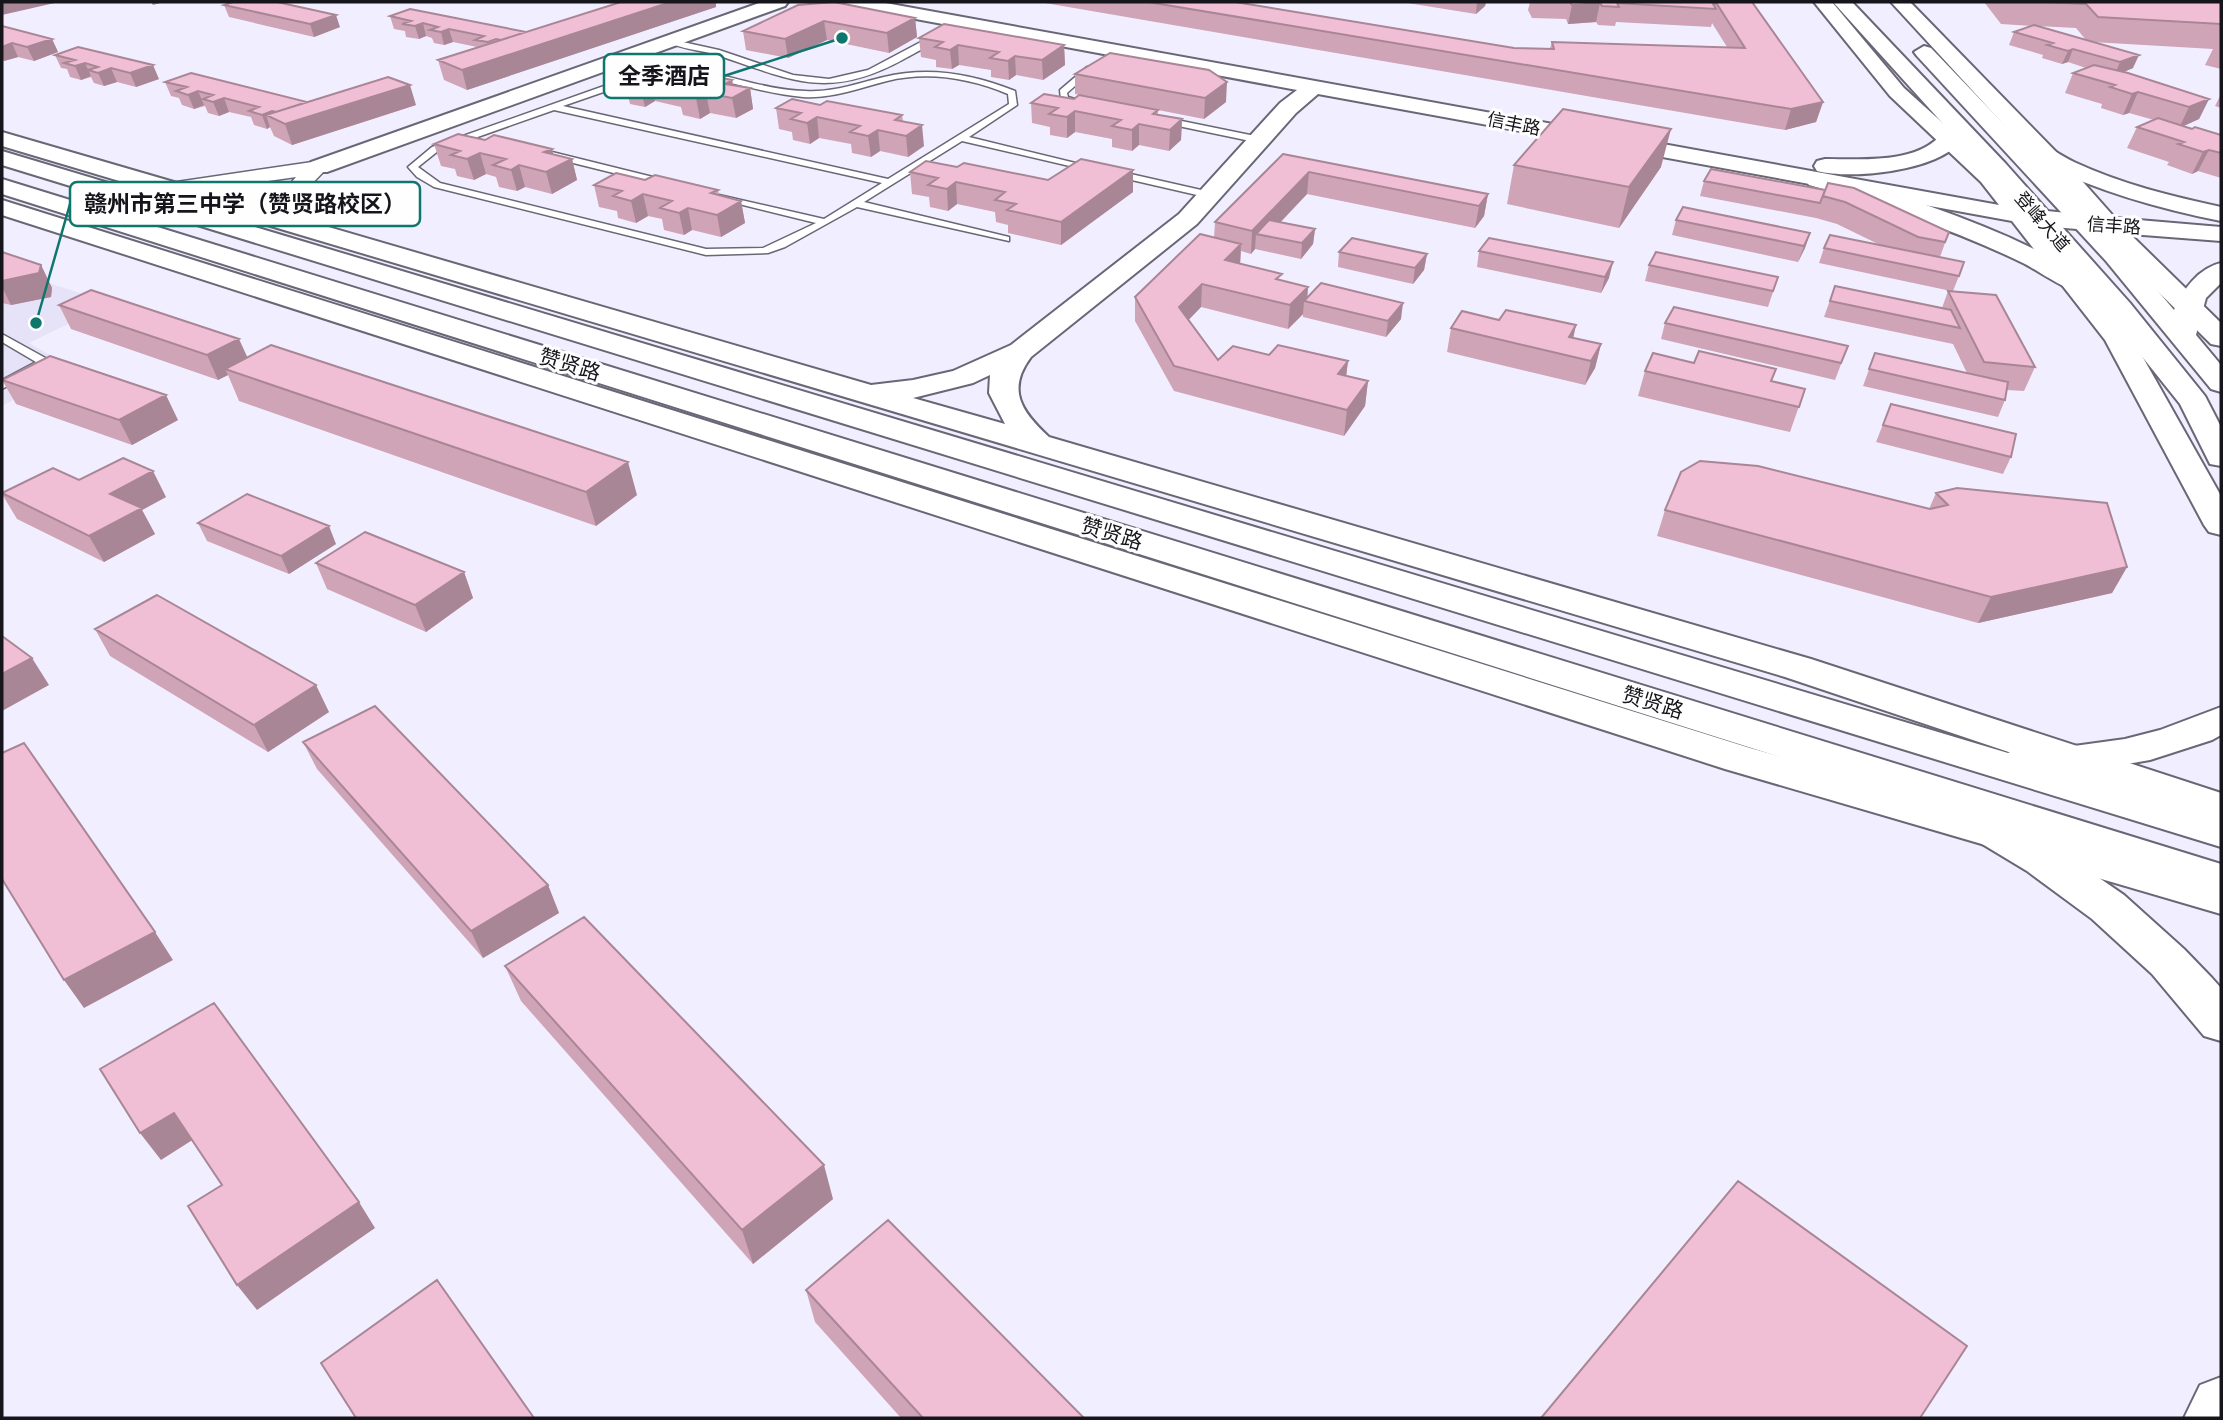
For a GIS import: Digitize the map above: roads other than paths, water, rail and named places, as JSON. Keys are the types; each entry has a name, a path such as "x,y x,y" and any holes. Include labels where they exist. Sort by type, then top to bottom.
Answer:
{"main road":[{"path":"319,167 779,2"},
{"name":"信丰路","path":"850,2 1112,54 1316,86 2022,207 2087,215 2221,216"},
{"name":"信丰路","path":"915,2 1821,173"},
{"path":"1824,2 1897,92 1954,134"},
{"path":"1842,2 1989,177 2022,207 2071,278 2118,338 2221,524"},
{"name":"登峰大道","path":"1875,2 2065,203 2087,215 2115,256 2221,383"},
{"path":"1900,2 2052,161 2087,215 2107,225 2221,338"},
{"path":"860,393 939,384 979,372 1021,351 1188,219 1288,108 1316,86"},
{"path":"1998,131 2052,161 2139,195 2221,216"},
{"path":"1821,173 1906,160 1934,152 1954,134"},
{"path":"2,139 1797,668 2221,808"},
{"name":"赞贤路","path":"2,158 2221,832"},
{"path":"1821,173 2010,247 2071,278 2120,309"},
{"name":"赞贤路","path":"2,186 2221,880"},
{"name":"信丰路","path":"2022,207 2065,203"},
{"path":"2,207 1739,760 1993,830 2221,897"},
{"name":"登峰大道","path":"2022,207 2120,309 2194,401 2221,457"},
{"name":"信丰路","path":"2107,225 2221,234"},
{"path":"2182,336 2187,305 2200,287 2221,271"},
{"path":"1021,351 1004,375 1005,392 1016,419 1039,445"},
{"path":"1989,760 2068,759 2125,753 2164,744 2221,720"},
{"path":"1850,764 1925,795 1993,830 2093,897 2138,934 2178,973 2221,1022"},
{"path":"2213,1418 2221,1406"}],"street":[{"path":"170,189 319,167"},
{"path":"283,223 293,190 319,167"}],"lane":[{"path":"669,41 717,53 786,78 812,83 871,72 940,35"},
{"path":"1097,65 1063,92 1064,98 1074,103 1097,107"},
{"path":"681,69 803,94 839,92 914,73 932,73 999,87 1012,93 1013,105 825,222 764,251 706,252 437,185 420,175 413,167 435,149 554,107 645,74 681,69"},
{"path":"554,107 889,182"},
{"path":"1150,118 1260,140"},
{"path":"473,136 486,139"},
{"path":"961,138 1210,195"},
{"path":"540,152 676,186"},
{"path":"716,195 825,222"},
{"path":"855,204 1005,239"},
{"path":"2,337 45,362 2,385"}],"place":[{"name":"全季酒店","path":"842,38"},
{"name":"赣州市第三中学（赞贤路校区）","path":"36,323"}]}
